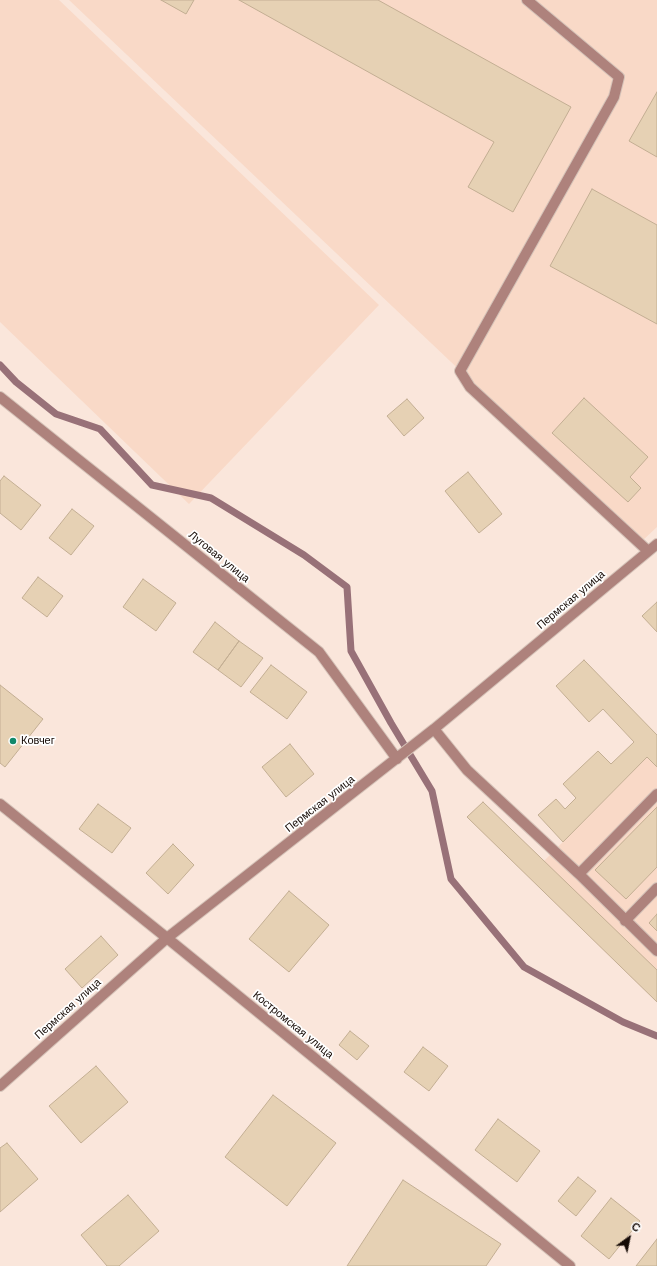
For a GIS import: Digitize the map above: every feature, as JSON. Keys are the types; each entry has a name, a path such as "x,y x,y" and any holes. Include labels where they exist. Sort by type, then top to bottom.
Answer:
{"street":[{"path":"528,0 619,77 614,97 460,371 470,387 648,551"},
{"name":"Луговая улица","path":"0,397 319,652 397,759"},
{"name":"Пермская улица","path":"0,1086 167,938 397,759 657,544"},
{"path":"434,729 467,770 579,874 657,951"},
{"path":"579,874 657,794"},
{"name":"Костромская улица","path":"0,804 570,1266"},
{"path":"625,921 657,888"}],"shaded area":[{"path":"0,0 59,0 379,305 189,504 0,322"},
{"path":"69,0 657,0 657,527 641,542"},
{"path":"647,757 657,767 657,1002 467,817 483,802 544,861"}],"building":[{"path":"161,0 194,0 186,14"},
{"path":"239,0 378,0 571,107 513,212 468,187 494,142"},
{"path":"657,92 657,157 629,141"},
{"path":"592,189 657,225 657,324 550,266"},
{"path":"584,398 648,457 630,477 641,488 628,502 552,433"},
{"path":"407,399 424,418 404,436 387,416"},
{"path":"468,472 502,514 479,533 445,491"},
{"path":"4,476 41,505 21,530 0,513 0,481"},
{"path":"72,509 94,526 71,555 49,538"},
{"path":"38,577 63,596 47,617 22,598"},
{"path":"143,579 176,603 156,631 123,607"},
{"path":"657,602 657,632 642,616"},
{"path":"215,622 239,641 218,670 193,652"},
{"path":"239,641 263,658 241,687 218,670"},
{"path":"584,660 657,735 657,767 647,757 563,842 538,815 556,799 565,809 576,798 563,784 598,751 611,764 634,742 603,709 589,722 556,686"},
{"path":"271,665 307,692 287,719 250,692"},
{"name":"Ковчег","path":"0,685 43,719 5,767 0,763"},
{"path":"290,744 314,774 286,797 262,767"},
{"path":"483,802 657,970 657,1002 467,817"},
{"path":"98,804 131,828 112,853 79,829"},
{"path":"657,807 657,867 626,899 595,870"},
{"path":"173,844 194,865 168,894 146,873"},
{"path":"289,891 329,925 289,972 249,939"},
{"path":"657,914 657,931 649,923"},
{"path":"101,936 118,955 82,988 65,969"},
{"path":"350,1031 369,1046 357,1060 339,1045"},
{"path":"423,1047 448,1066 429,1091 404,1072"},
{"path":"96,1066 128,1102 81,1143 49,1106"},
{"path":"273,1095 336,1143 287,1206 225,1157"},
{"path":"498,1119 540,1151 517,1182 475,1150"},
{"path":"7,1143 38,1179 0,1212 0,1148"},
{"path":"578,1177 596,1191 576,1216 558,1201"},
{"path":"403,1180 501,1244 486,1266 347,1266"},
{"path":"128,1195 159,1231 119,1266 107,1266 81,1235"},
{"path":"611,1198 640,1221 609,1259 581,1236"},
{"path":"657,1239 657,1266 636,1266"}],"waterway":[{"path":"0,365 16,382 56,414 100,429 152,485 211,498 304,555 347,587 351,651 391,723 432,791 451,879 524,967 623,1022 657,1036"}],"place":[{"name":"Ковчег","path":"13,741"}]}
